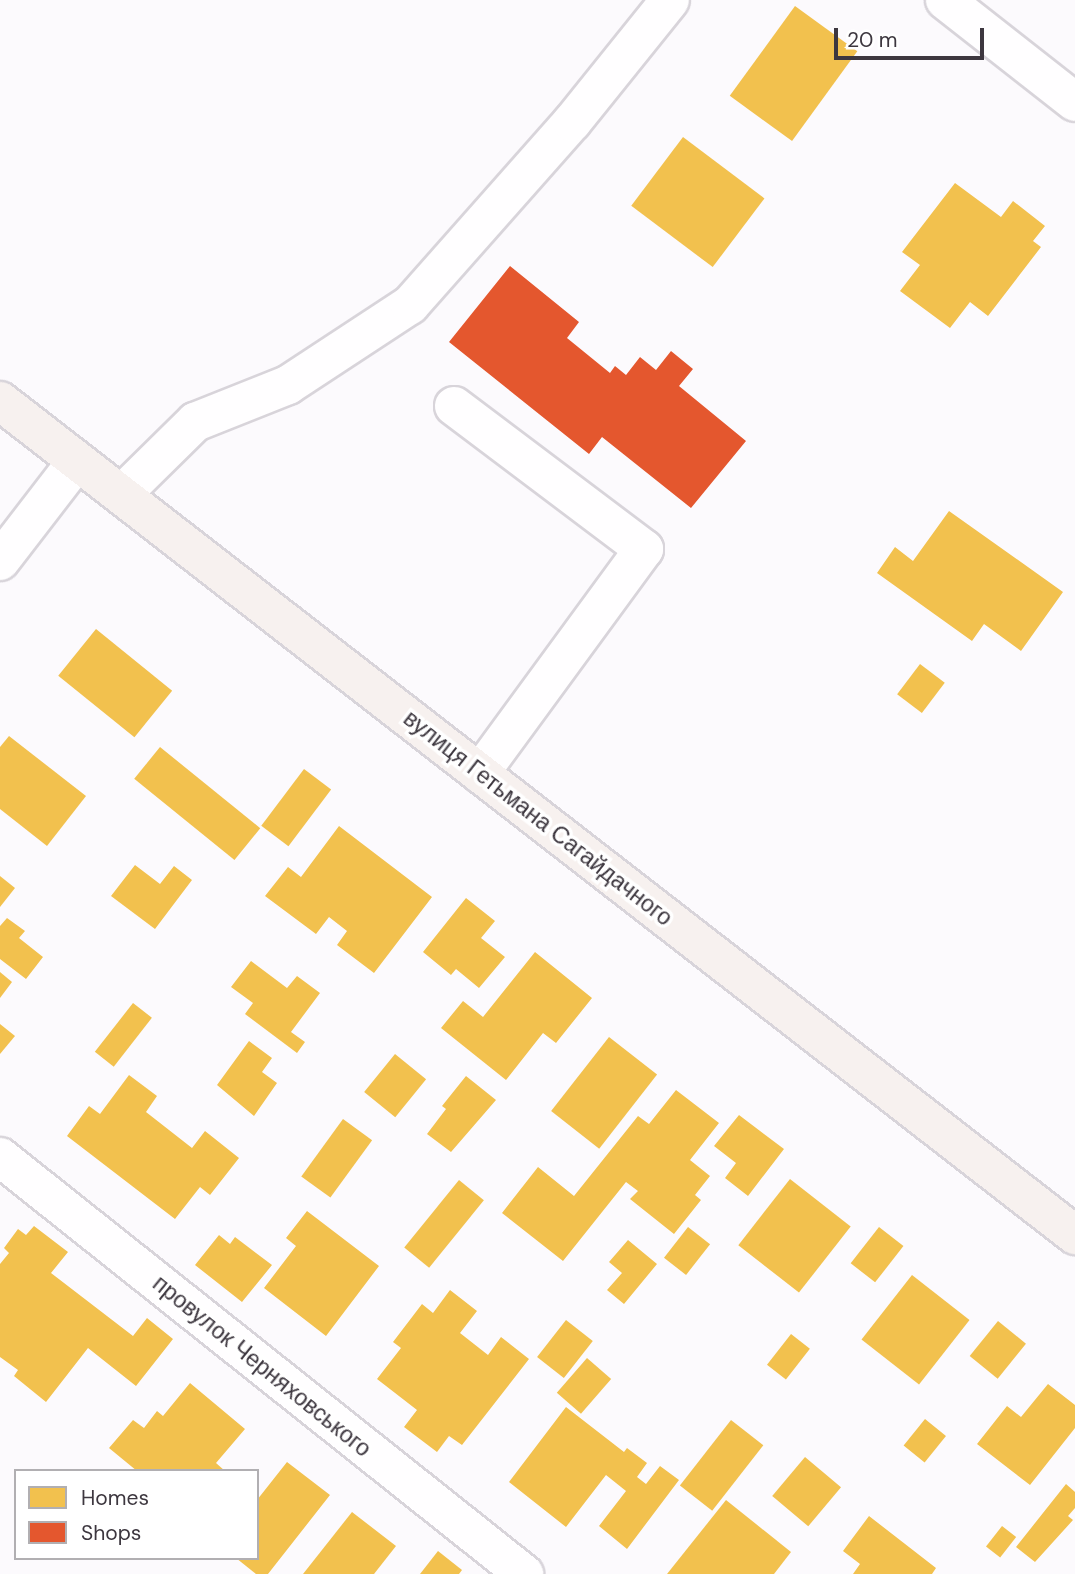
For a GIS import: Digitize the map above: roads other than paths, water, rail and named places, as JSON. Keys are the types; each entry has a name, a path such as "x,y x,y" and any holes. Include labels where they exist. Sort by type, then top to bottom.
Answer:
{"main road":[{"name":"вулиця Гетьмана Сагайдачного","path":"0,401 1075,1235"}],"street":[{"path":"121,494 195,422 288,385 410,305 572,122 670,0"},
{"path":"945,0 1075,102"},
{"path":"454,405 644,549 480,772"},
{"path":"0,561 77,461"},
{"name":"провулок Черняховського","path":"0,1157 524,1574"}]}
